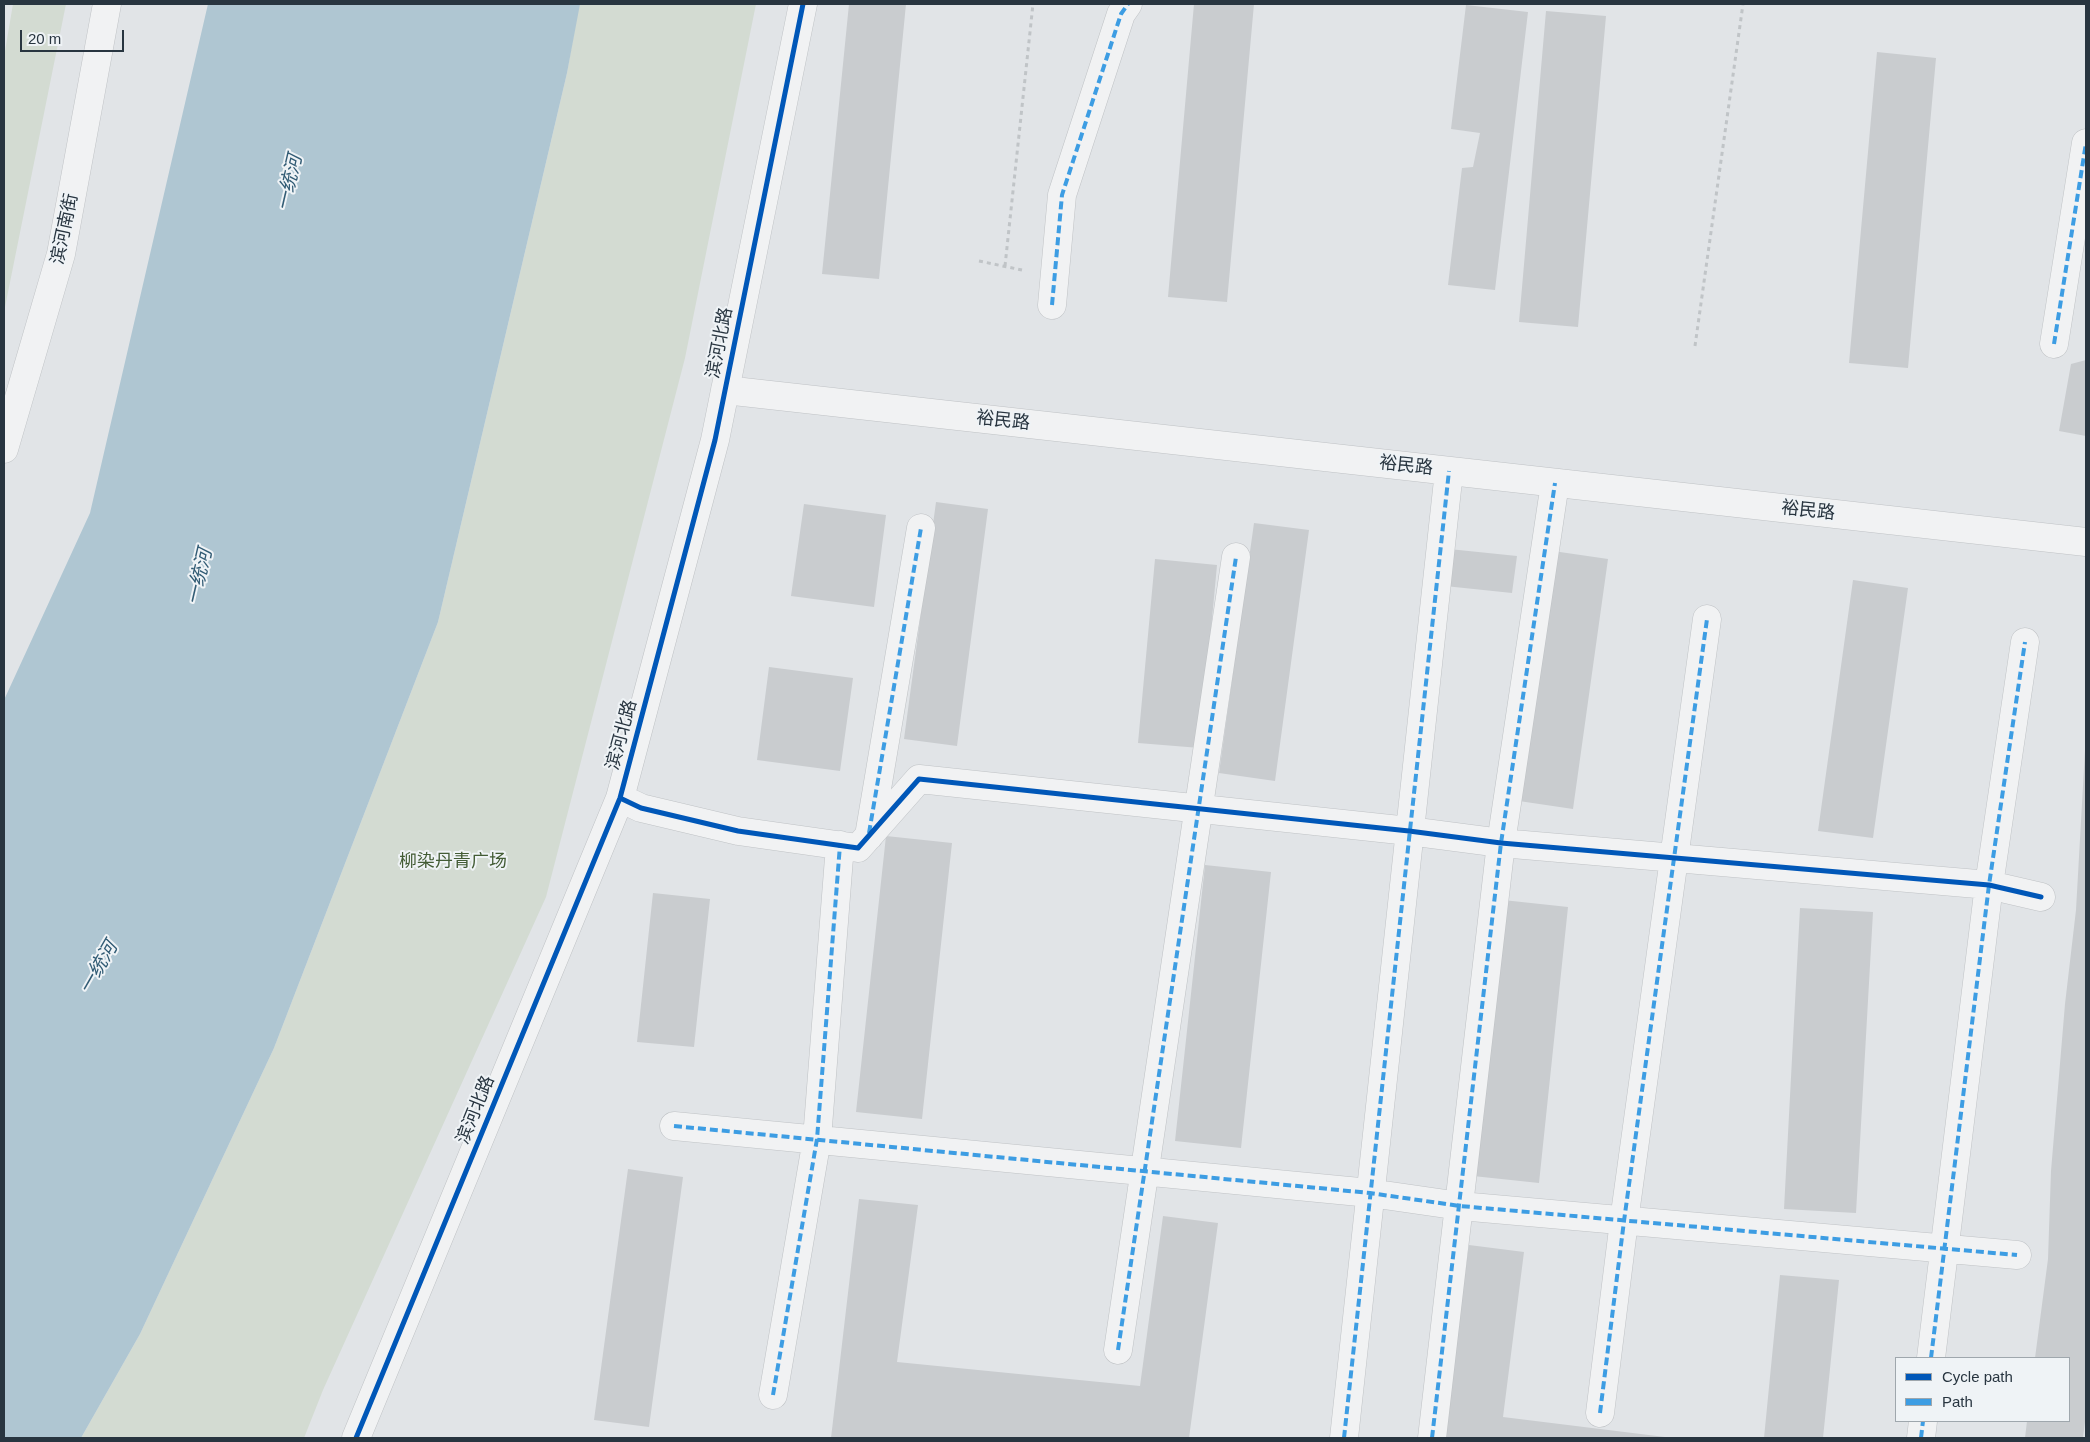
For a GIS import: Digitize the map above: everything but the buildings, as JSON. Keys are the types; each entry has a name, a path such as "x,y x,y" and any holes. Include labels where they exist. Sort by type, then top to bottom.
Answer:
{"street":[{"name":"滨河南街","path":"4,449 61,254 107,4"},
{"name":"滨河北路","path":"356,1438 620,798 715,440 803,4"},
{"path":"1052,305 1062,195 1121,14 1128,4"},
{"path":"2054,344 2086,143"},
{"name":"裕民路","path":"725,390 2086,542"},
{"path":"1344,1438 1408,831 1449,471"},
{"path":"1432,1438 1501,843 1555,483"},
{"path":"869,836 921,528"},
{"path":"1118,1350 1236,556"},
{"path":"1600,1413 1624,1221 1707,619"},
{"path":"1931,1357 1989,885 2024,642"},
{"path":"620,798 641,808 738,831 858,848 919,779 1408,831 1501,843 1989,885 2041,898"},
{"path":"774,1395 817,1139 840,845"},
{"path":"674,1126 1370,1193 1460,1206 2017,1255"},
{"path":"1921,1438 1923,1422"}],"path":[{"path":"1005,266 1033,4"},
{"path":"1695,346 1743,4"},
{"path":"979,261 1055,277"}],"green space":[{"path":"13,4 66,4 4,312 4,57"},
{"name":"柳染丹青广场","path":"579,4 756,4 685,358 546,897 323,1390 304,1438 81,1438 140,1334 274,1048 438,622 567,73"}],"water":[{"name":"一统河","path":"208,4 580,4 567,73 438,622 274,1048 140,1334 81,1438 4,1438 4,700 90,513"}],"marked path":[{"path":"1052,305 1062,195 1121,14 1128,4"},
{"path":"2054,344 2086,143"},
{"path":"1344,1438 1449,471"},
{"path":"1432,1438 1501,843 1555,483"},
{"path":"869,833 921,528"},
{"path":"1118,1350 1236,557"},
{"path":"1600,1413 1624,1221 1707,619"},
{"path":"1931,1357 1989,885 2025,642"},
{"path":"773,1395 817,1139 840,845"},
{"path":"674,1126 1370,1193 1460,1206 2017,1255"},
{"path":"1921,1438 1923,1422"}],"cycle path":[{"path":"356,1438 620,798 715,440 803,4"},
{"path":"620,798 641,808 738,831 858,848 919,779 1409,831 1501,843 1989,885 2041,897"}]}
